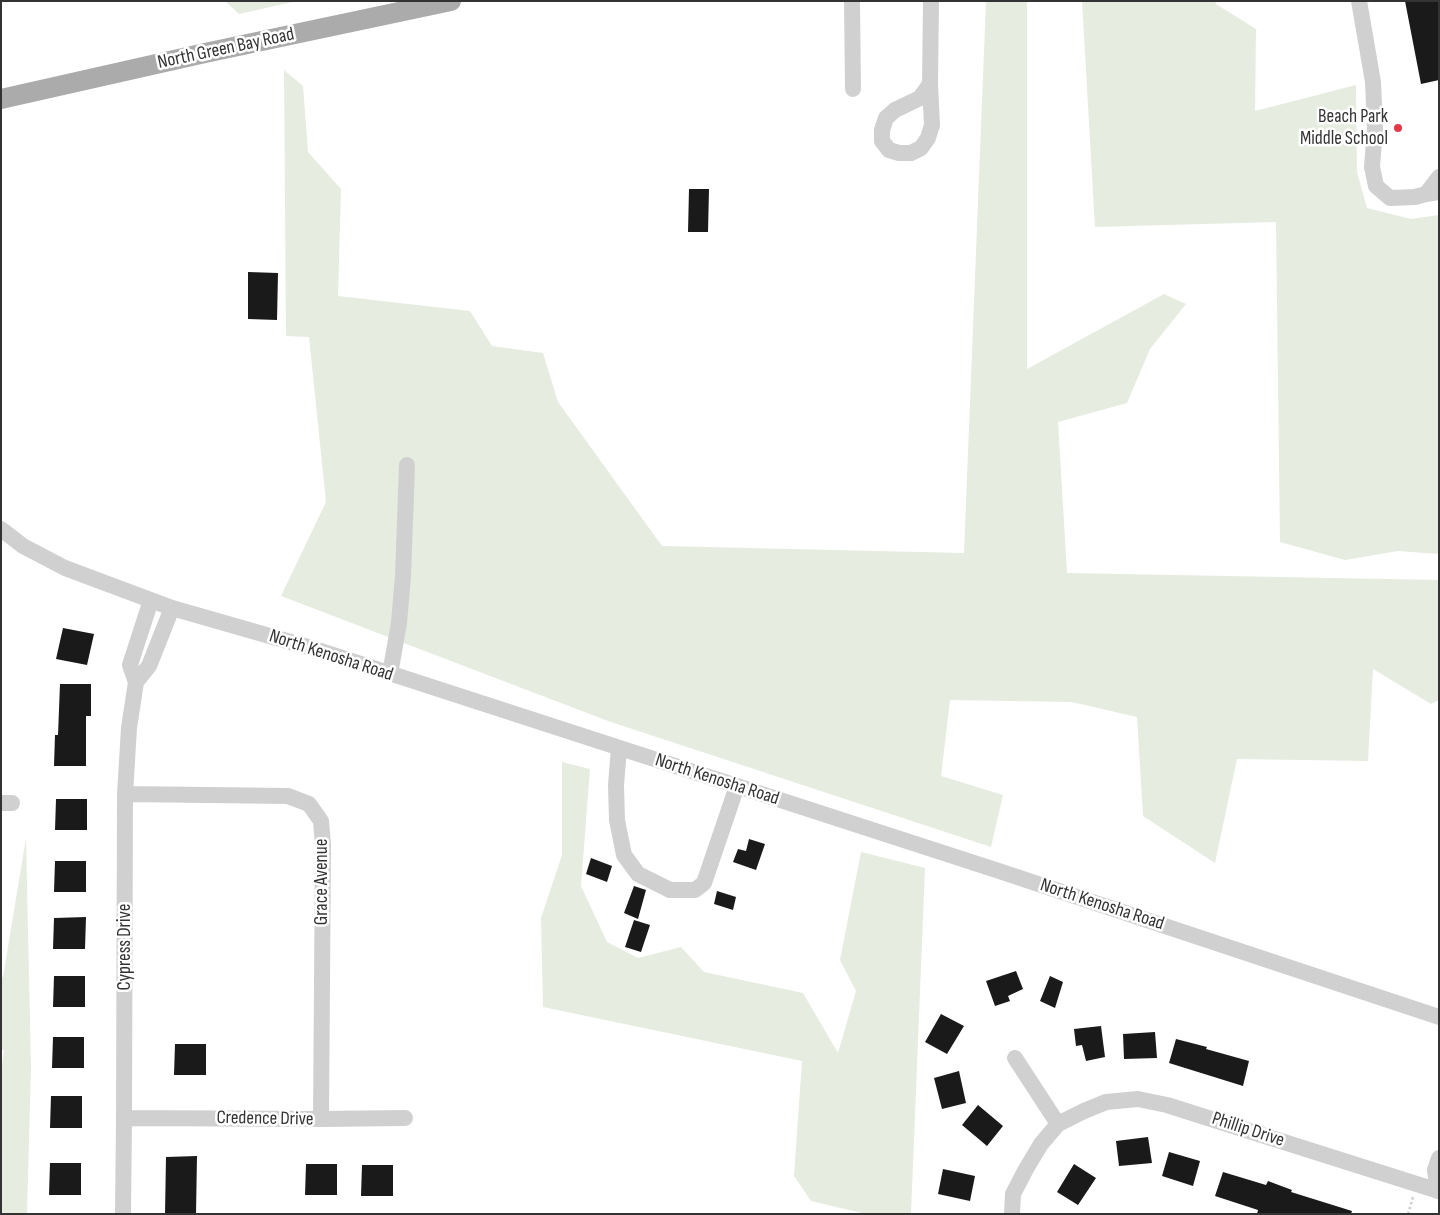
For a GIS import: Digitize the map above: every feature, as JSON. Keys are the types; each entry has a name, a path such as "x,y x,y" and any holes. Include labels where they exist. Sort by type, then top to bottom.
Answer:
{"main road":[{"name":"North Green Bay Road","path":"1,99 204,53 451,1"}],"street":[{"path":"852,1 853,89"},
{"path":"930,84 931,1"},
{"path":"1359,1 1373,82 1375,128 1372,167 1376,186 1390,198 1415,197 1432,193 1439,177"},
{"path":"390,674 401,605 407,465"},
{"name":"North Kenosha Road","path":"1,530 23,546 56,564 172,608 315,649 1009,874 1439,1017"},
{"name":"Cypress Drive","path":"123,1214 125,794 129,728 136,682 130,664 151,600"},
{"name":"Cypress Drive","path":"136,682 149,666 172,608"},
{"path":"619,748 616,784 617,820 624,855 638,874 670,890 695,890 704,883 737,786"},
{"name":"Grace Avenue","path":"125,794 288,796 309,804 322,821 322,1120"},
{"path":"1015,1058 1058,1124"},
{"name":"Phillip Drive","path":"1012,1214 1013,1194 1026,1168 1041,1144 1058,1124 1106,1102 1138,1099 1168,1105 1439,1191"},
{"name":"Credence Drive","path":"124,1118 322,1120 405,1118"},
{"path":"1439,1158 1435,1170 1439,1191"}],"shaded area":[{"path":"225,1 297,1 239,14"},
{"path":"986,1 1027,1 1027,369 1164,294 1186,304 1150,349 1127,403 1058,422 1067,573 1439,580 1439,700 1431,704 1373,669 1368,761 1237,759 1215,863 1143,816 1137,717 1072,702 950,700 941,776 1003,795 991,847 608,721 281,596 326,502 309,337 286,336 284,70 303,86 308,152 341,189 338,296 470,311 492,346 543,353 558,402 662,546 964,553"},
{"path":"1082,1 1215,1 1216,4 1256,29 1255,111 1356,85 1357,172 1367,208 1411,219 1439,215 1439,554 1398,551 1345,560 1280,542 1276,222 1095,227"},
{"path":"562,762 590,769 581,886 607,942 638,958 681,947 704,972 803,993 838,1053 856,991 840,960 861,852 925,868 911,1214 866,1214 811,1201 794,1176 802,1061 543,1007 541,918 562,855"},
{"path":"26,838 31,1067 27,1214 1,1214 1,1074 4,1050 1,1050 1,977 3,977"}],"building":[{"path":"1405,1 1439,1 1439,80 1421,84"},
{"path":"689,189 709,189 708,232 688,232"},
{"path":"248,272 278,273 277,320 248,319"},
{"path":"63,628 94,634 87,665 56,659"},
{"path":"60,684 91,684 91,716 86,716 86,766 54,766 55,735 58,735"},
{"path":"56,799 87,799 87,830 55,830"},
{"path":"749,839 765,844 756,870 733,862 738,849 746,851"},
{"path":"591,858 612,866 607,882 586,874"},
{"path":"55,861 86,861 86,892 54,892"},
{"path":"634,886 646,890 638,919 624,913"},
{"path":"717,891 736,897 733,910 714,904"},
{"path":"86,917 85,949 53,949 54,918"},
{"path":"634,920 650,925 641,952 625,947"},
{"path":"1016,971 1023,989 1008,996 1010,1001 995,1006 986,981"},
{"path":"54,976 85,976 85,1007 53,1007"},
{"path":"1050,976 1063,982 1055,1008 1040,1001"},
{"path":"941,1014 964,1026 947,1054 925,1042"},
{"path":"1101,1026 1105,1057 1086,1061 1082,1045 1076,1046 1074,1029"},
{"path":"1155,1032 1157,1058 1124,1059 1123,1034"},
{"path":"53,1037 84,1037 84,1068 52,1068"},
{"path":"1176,1039 1249,1061 1243,1086 1169,1063"},
{"path":"175,1044 206,1044 206,1075 174,1075"},
{"path":"959,1071 966,1103 942,1109 934,1078"},
{"path":"51,1096 82,1096 82,1128 50,1128"},
{"path":"978,1105 1003,1126 987,1146 962,1125"},
{"path":"1148,1137 1152,1163 1119,1166 1116,1141"},
{"path":"1169,1152 1200,1161 1193,1186 1162,1176"},
{"path":"197,1156 196,1214 165,1214 166,1157"},
{"path":"50,1163 81,1163 81,1195 49,1195"},
{"path":"306,1164 337,1164 337,1195 305,1195"},
{"path":"1074,1164 1096,1178 1078,1205 1057,1192"},
{"path":"362,1165 393,1165 393,1196 361,1196"},
{"path":"943,1169 975,1176 970,1201 938,1194"},
{"path":"1223,1172 1266,1185 1268,1181 1292,1190 1291,1192 1352,1211 1351,1214 1257,1214 1258,1210 1215,1196"}],"place":[{"name":"Beach Park Middle School","path":"1398,128"}]}
